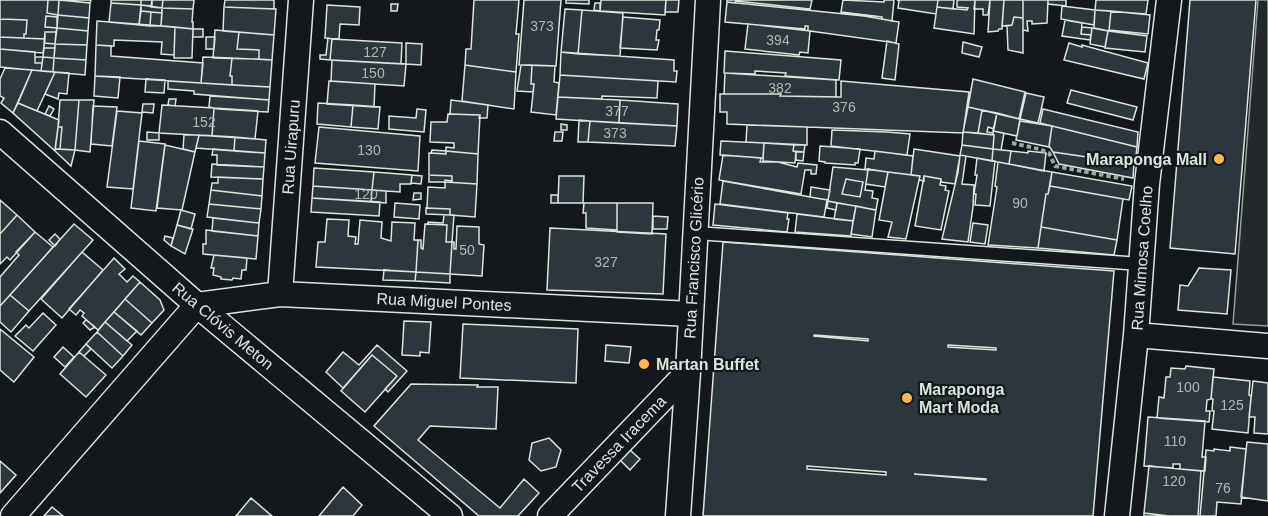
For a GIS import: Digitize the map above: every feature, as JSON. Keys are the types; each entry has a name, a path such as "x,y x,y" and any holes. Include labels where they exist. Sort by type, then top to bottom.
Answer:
{"street":[{"name":"Rua Uirapuru","path":"280,294 302,0"},
{"name":"Rua Francisco Glicério","path":"678,516 708,0"},
{"name":"Rua Mimosa Coelho","path":"1118,516 1136,335 1147,184 1169,0"},
{"name":"Rua Clóvis Meton","path":"0,132 197,305 450,516"},
{"name":"Rua Miguel Pontes","path":"197,305 280,294 691,314"},
{"path":"13,516 197,305"},
{"path":"1136,335 1268,346"},
{"name":"Travessa Iracema","path":"550,516 688,372"}],"lane":[{"path":"696,233 1141,264"}],"path":[{"path":"1012,143 1049,153 1055,166 1147,184"}],"shaded area":[{"path":"1258,0 1268,0 1268,326 1233,324"}],"building":[{"path":"0,0 48,0 47,13 58,15 57,17 46,16 45,27 57,28 56,32 45,32 45,39 24,38 27,20 0,19"},
{"path":"48,0 59,0 58,15 47,13"},
{"path":"59,0 90,3 89,18 58,15"},
{"path":"61,0 91,0 90,3"},
{"path":"111,0 141,0 141,5 111,3"},
{"path":"141,0 152,0 152,6 141,5"},
{"path":"152,0 163,0 162,8 151,7"},
{"path":"163,0 194,0 193,9 162,8"},
{"path":"225,0 274,0 274,9 224,7"},
{"path":"474,0 519,0 516,72 465,65 466,49 471,49"},
{"path":"524,0 561,0 556,66 519,65"},
{"path":"566,0 589,0 589,4 566,3"},
{"path":"601,0 666,0 665,15 600,11"},
{"path":"666,0 679,0 678,12 665,12"},
{"path":"727,0 812,0 810,9 736,1 735,3 727,2"},
{"path":"843,0 884,2 884,0 894,0 892,21 882,19 882,17 841,12"},
{"path":"897,0 938,0 936,14 898,8 899,1"},
{"path":"938,0 954,0 953,9 937,7"},
{"path":"957,0 975,0 974,34 934,28 937,7 967,10 968,8 957,7"},
{"path":"975,0 990,0 988,15 983,15 983,9 974,9"},
{"path":"990,0 1004,0 1002,29 988,32"},
{"path":"1004,0 1023,0 1023,18 1014,17 1012,25 1002,26"},
{"path":"1023,0 1048,0 1047,23 1032,24 1032,21 1027,21 1028,31 1023,30"},
{"path":"1048,0 1066,0 1066,6 1048,4"},
{"path":"1096,0 1148,0 1146,14 1095,10"},
{"path":"1190,0 1256,0 1235,254 1170,248"},
{"path":"727,2 864,16 899,22 896,43 808,31 808,26 805,26 805,29 725,22"},
{"path":"111,3 141,5 139,25 109,22"},
{"path":"595,3 600,3 600,11 594,10"},
{"path":"391,4 398,4 397,11 391,11"},
{"path":"141,5 162,8 162,13 141,11"},
{"path":"327,5 360,7 359,25 340,24 339,39 325,38"},
{"path":"1062,6 1095,10 1094,25 1061,19"},
{"path":"224,7 276,9 274,35 223,31"},
{"path":"162,8 193,9 193,29 161,26"},
{"path":"565,9 582,10 578,54 561,52"},
{"path":"582,10 623,13 620,56 578,54"},
{"path":"1095,10 1111,11 1109,31 1094,28"},
{"path":"141,11 151,12 150,26 139,25"},
{"path":"1111,11 1150,15 1148,34 1109,30"},
{"path":"151,12 162,13 161,26 150,26"},
{"path":"58,15 89,18 88,31 57,28"},
{"path":"46,16 57,17 57,28 45,27"},
{"path":"623,17 660,20 656,40 659,40 657,50 620,48"},
{"path":"1014,17 1023,18 1023,53 1008,50 1007,26 1012,25"},
{"path":"0,19 27,20 24,38 0,37"},
{"path":"1065,20 1082,23 1081,34 1091,35 1090,40 1062,36"},
{"path":"97,21 175,27 174,55 161,54 162,42 114,40 114,46 96,45"},
{"path":"748,24 810,31 808,53 800,52 799,55 745,49"},
{"path":"175,27 193,29 192,58 174,58"},
{"path":"1082,27 1092,28 1091,35 1081,34"},
{"path":"57,28 88,31 87,45 55,44"},
{"path":"1092,28 1108,31 1105,47 1090,44"},
{"path":"193,29 203,29 203,37 193,37"},
{"path":"215,30 239,32 237,49 259,50 259,59 213,58"},
{"path":"1108,31 1147,36 1145,52 1105,48"},
{"path":"45,32 56,32 55,44 44,43"},
{"path":"239,32 274,35 272,60 259,59 259,50 237,49"},
{"path":"0,37 45,39 43,53 0,49"},
{"path":"206,37 215,37 214,49 206,49"},
{"path":"328,38 332,39 330,60 320,59 320,55 326,55"},
{"path":"332,39 402,43 401,64 330,60"},
{"path":"887,41 899,44 895,80 882,78"},
{"path":"963,42 982,47 979,57 962,53"},
{"path":"44,43 55,44 55,48 44,48"},
{"path":"406,43 422,44 421,65 406,64"},
{"path":"1069,43 1148,63 1144,79 1064,60"},
{"path":"55,44 87,45 86,60 54,58"},
{"path":"96,45 111,46 111,56 203,63 201,83 95,76"},
{"path":"44,48 55,48 54,58 43,57"},
{"path":"0,49 35,52 35,63 42,63 41,71 0,67"},
{"path":"725,51 841,60 839,80 755,71 755,74 724,73"},
{"path":"561,52 674,60 674,71 677,71 676,82 560,75"},
{"path":"35,57 43,57 42,63 35,63"},
{"path":"43,57 54,58 53,72 41,71"},
{"path":"203,57 232,58 230,76 232,76 232,85 201,83"},
{"path":"54,58 86,60 85,75 53,72"},
{"path":"232,58 272,60 270,87 232,85 232,76 230,76"},
{"path":"332,60 406,64 404,86 331,81"},
{"path":"465,65 516,72 514,109 462,101"},
{"path":"521,65 532,65 533,92 517,91"},
{"path":"532,65 555,66 554,82 559,83 556,115 531,112 534,84 531,84"},
{"path":"5,68 32,70 13,113 1,103 4,98 0,96 0,79"},
{"path":"32,70 55,72 37,111 18,103"},
{"path":"55,72 69,73 67,94 59,93 58,99 45,94"},
{"path":"725,73 836,80 836,97 724,94"},
{"path":"560,75 658,81 657,98 558,97"},
{"path":"95,76 120,77 118,98 94,96"},
{"path":"146,79 165,80 164,93 145,92"},
{"path":"973,79 1025,92 1019,119 968,107"},
{"path":"168,81 270,87 269,100 194,94 194,91 168,89"},
{"path":"329,81 375,84 374,107 327,104"},
{"path":"841,81 969,92 963,133 727,124 727,112 720,112 720,94 841,97"},
{"path":"1071,90 1137,107 1133,120 1067,103"},
{"path":"1026,93 1044,97 1038,123 1020,119"},
{"path":"210,96 269,100 268,112 209,107"},
{"path":"558,97 620,100 619,123 556,119"},
{"path":"169,99 176,99 175,106 168,105"},
{"path":"60,100 79,100 75,150 60,149 62,127 58,127"},
{"path":"79,100 94,100 90,152 75,150"},
{"path":"451,100 488,105 487,118 479,118 480,115 450,114"},
{"path":"620,100 678,104 677,126 619,123"},
{"path":"18,103 59,120 55,151 13,113"},
{"path":"318,103 353,105 351,127 317,124"},
{"path":"143,104 154,104 153,113 142,112"},
{"path":"162,105 214,108 212,136 159,133"},
{"path":"353,105 380,107 378,129 351,127"},
{"path":"49,106 54,109 50,116 45,114"},
{"path":"93,106 117,107 112,146 91,144"},
{"path":"968,107 982,110 978,133 963,132"},
{"path":"214,108 258,111 255,139 212,136"},
{"path":"417,109 426,110 424,132 389,129 389,116 416,118"},
{"path":"1043,109 1138,132 1137,147 1040,123"},
{"path":"982,110 997,113 994,129 988,127 987,132 993,135 978,133"},
{"path":"117,111 142,113 133,189 107,187"},
{"path":"997,113 1020,119 1017,136 993,131"},
{"path":"448,114 480,115 478,154 446,151 446,147 454,148 454,143 430,142 431,122 447,122"},
{"path":"579,120 590,121 588,142 578,142"},
{"path":"590,121 677,126 675,146 588,142"},
{"path":"1020,121 1052,126 1049,147 1016,140"},
{"path":"561,124 567,125 567,130 561,130"},
{"path":"747,125 807,127 807,145 746,142"},
{"path":"1052,126 1137,147 1135,164 1053,152 1049,146"},
{"path":"58,127 62,127 60,149 55,149"},
{"path":"319,127 420,136 418,171 315,163"},
{"path":"832,130 910,134 907,155 831,146"},
{"path":"993,131 1004,133 1001,150 993,149"},
{"path":"147,132 159,133 159,140 147,140"},
{"path":"555,132 563,132 562,141 554,141"},
{"path":"963,132 994,135 993,149 962,145"},
{"path":"184,135 199,135 195,152 183,149"},
{"path":"199,135 235,137 234,151 196,148"},
{"path":"235,137 266,140 265,153 234,151"},
{"path":"139,141 165,144 156,211 131,208"},
{"path":"721,141 764,143 763,158 720,155"},
{"path":"764,143 794,145 795,163 763,161"},
{"path":"165,145 195,152 182,210 157,208"},
{"path":"794,145 805,145 804,152 793,151"},
{"path":"962,145 993,149 992,161 960,155"},
{"path":"820,146 860,149 858,163 855,165 819,161"},
{"path":"55,149 75,150 71,166 55,151"},
{"path":"213,149 265,153 264,167 217,165 217,155 212,155"},
{"path":"914,149 960,156 955,184 924,176 924,181 919,180 920,176 911,175"},
{"path":"993,149 1011,151 1009,164 992,161"},
{"path":"432,150 446,151 446,154 431,153"},
{"path":"446,151 478,154 477,184 445,182 445,180 452,181 452,176 429,175 429,153 446,154"},
{"path":"875,151 913,156 911,175 865,169 866,158 874,159"},
{"path":"1011,151 1046,153 1044,171 1009,164"},
{"path":"796,152 804,152 803,161 796,160"},
{"path":"1053,152 1134,164 1133,178 1059,164"},
{"path":"723,155 761,158 760,162 778,162 797,167 798,163 817,165 816,174 811,174 811,170 805,170 801,194 719,180"},
{"path":"960,155 966,156 962,184 974,185 968,242 942,239"},
{"path":"977,158 995,161 990,206 975,205"},
{"path":"998,162 1052,172 1048,194 1046,194 1038,248 988,245 997,187 995,186"},
{"path":"212,164 264,167 263,179 211,177"},
{"path":"833,167 868,170 865,190 873,191 872,198 878,199 876,210 828,201","holes":["846,179 863,182 860,197 842,194"]},
{"path":"314,168 374,172 372,190 313,186"},
{"path":"868,169 888,172 885,187 866,184"},
{"path":"374,172 412,175 411,184 400,184 400,192 372,190"},
{"path":"888,172 920,176 906,239 888,237 892,222 879,220"},
{"path":"1052,172 1132,186 1129,200 1050,186"},
{"path":"412,175 422,176 421,184 411,183"},
{"path":"429,175 452,176 452,181 429,182"},
{"path":"559,176 584,176 583,203 558,203"},
{"path":"924,176 941,179 940,185 946,186 945,190 949,191 941,230 915,226"},
{"path":"218,177 263,179 262,196 211,190 212,183 218,183"},
{"path":"846,179 863,182 860,197 842,194"},
{"path":"723,181 827,200 824,217 720,204"},
{"path":"445,182 477,184 475,217 450,215 450,209 427,208 428,187 445,188"},
{"path":"313,186 372,190 371,202 312,198"},
{"path":"1050,186 1123,199 1117,240 1041,227 1046,194"},
{"path":"811,187 830,190 828,200 810,197"},
{"path":"211,190 262,196 261,209 209,204"},
{"path":"372,190 386,191 386,203 371,202"},
{"path":"414,193 421,193 421,199 413,200"},
{"path":"551,195 558,195 558,203 551,203"},
{"path":"312,198 380,202 379,216 311,212"},
{"path":"0,200 17,215 0,234"},
{"path":"828,201 837,203 836,210 827,208"},
{"path":"395,203 420,205 419,219 394,217"},
{"path":"584,203 617,203 617,230 586,228"},
{"path":"617,203 653,203 652,234 617,232"},
{"path":"837,203 856,206 853,221 834,219"},
{"path":"209,204 261,209 259,223 207,217"},
{"path":"715,204 788,213 787,232 713,225"},
{"path":"856,206 876,210 872,237 851,234"},
{"path":"426,208 450,209 450,215 426,214"},
{"path":"181,210 195,214 191,229 177,225"},
{"path":"797,214 853,221 851,236 795,232"},
{"path":"17,215 35,232 10,260 7,257 0,264 0,234"},
{"path":"444,215 454,215 452,242 446,242 447,225 428,224 428,222 443,223"},
{"path":"653,216 668,217 667,229 653,229"},
{"path":"213,218 259,223 258,236 212,231"},
{"path":"327,219 349,220 348,236 356,237 355,244 358,244 360,220 382,222 381,238 391,241 392,222 415,223 414,240 418,240 416,272 316,267 318,242 325,242"},
{"path":"973,223 988,225 985,244 970,242"},
{"path":"74,224 93,240 29,311 10,295"},
{"path":"425,224 447,225 446,242 452,242 450,274 416,272 418,240 421,240 423,249"},
{"path":"177,225 193,229 185,254 171,246"},
{"path":"457,226 479,227 479,244 484,245 482,276 450,274 452,242 456,249"},
{"path":"1041,227 1117,240 1114,255 1038,248"},
{"path":"550,228 666,234 663,294 547,290"},
{"path":"206,230 258,236 256,259 203,254"},
{"path":"35,232 53,247 0,306 0,277 19,255 16,252"},
{"path":"55,234 60,239 55,246 49,240"},
{"path":"165,236 173,238 171,246 164,240"},
{"name":"Maraponga Mart Moda","path":"723,242 1114,271 1093,516 703,516","holes":["814,336 868,339 868,341","948,345 996,348 996,350 948,347","807,466 886,472 886,475 807,469","914,474 986,479 986,480"]},
{"path":"82,252 103,270 62,318 41,299"},
{"path":"214,255 247,258 246,270 242,270 241,279 221,279 213,275 214,268 211,268"},
{"path":"114,258 125,269 119,274 127,282 133,276 140,282 98,330 82,316 84,313 80,310 76,315 69,309"},
{"path":"1199,268 1231,270 1227,314 1178,310 1180,285 1188,286"},
{"path":"384,270 416,272 415,281 383,280"},
{"path":"416,272 450,274 450,283 415,281"},
{"path":"140,282 160,300 164,310 152,323 125,299"},
{"path":"10,295 29,311 11,332 0,322 0,306"},
{"path":"125,299 152,323 141,335 114,312"},
{"path":"114,312 137,331 127,341 105,322"},
{"path":"43,313 56,325 33,351 15,336 26,325 29,328"},
{"path":"86,320 95,327 90,330 83,323"},
{"path":"404,321 431,322 429,353 420,352 420,356 402,355"},
{"path":"105,322 132,345 123,356 97,332"},
{"path":"463,324 578,329 576,383 460,378"},
{"path":"0,329 34,357 14,382 0,370"},
{"path":"97,332 123,356 112,368 86,344"},
{"path":"86,344 91,349 84,356 79,352"},
{"path":"377,345 407,371 388,392 385,389 397,376 372,355 343,388 326,372 343,352 359,365"},
{"path":"606,345 631,347 629,363 605,361"},
{"path":"63,347 74,357 65,367 54,357"},
{"path":"79,352 106,375 86,397 60,374"},
{"path":"372,355 397,376 365,412 341,391"},
{"path":"1186,366 1214,369 1211,399 1207,400 1206,411 1210,411 1209,422 1157,418 1159,397 1164,398 1166,377 1170,377 1171,368 1185,369"},
{"path":"1213,377 1250,381 1248,433 1212,429"},
{"path":"1253,381 1268,383 1268,434 1254,433 1255,417 1249,417"},
{"path":"411,384 498,387 496,429 430,426 418,440 500,508 524,479 539,493 518,516 479,516 374,426"},
{"path":"1148,417 1205,421 1202,457 1206,457 1205,471 1180,469 1180,464 1173,464 1173,468 1144,466"},
{"path":"549,438 561,450 556,467 541,471 529,460 532,443"},
{"path":"1247,442 1268,444 1268,501 1241,497"},
{"path":"1230,447 1246,449 1241,504 1217,502 1216,516 1200,516 1206,450 1230,451"},
{"path":"630,450 640,459 630,470 620,460"},
{"path":"0,461 16,475 0,493"},
{"path":"1149,466 1201,471 1198,516 1144,513"},
{"path":"343,487 362,505 353,516 319,516"},
{"path":"251,498 272,516 236,516"},
{"path":"52,507 63,516 44,516"},
{"path":"1144,513 1169,516 1144,516"}],"place":[{"name":"Maraponga Mall","path":"1219,159"},
{"name":"Martan Buffet","path":"644,364"},
{"name":"Maraponga Mart Moda","path":"907,398"}]}
